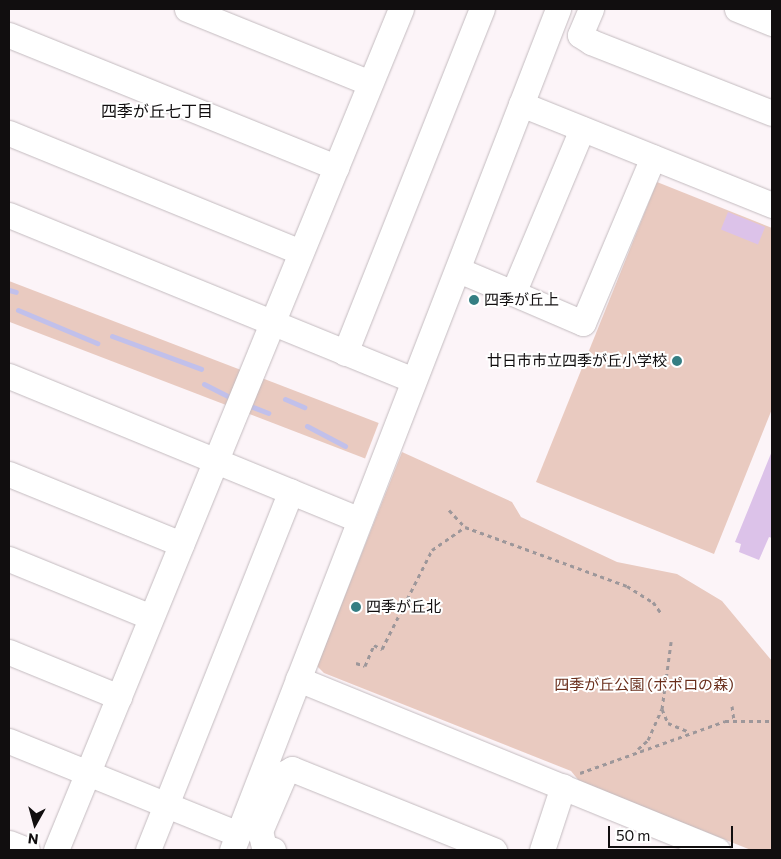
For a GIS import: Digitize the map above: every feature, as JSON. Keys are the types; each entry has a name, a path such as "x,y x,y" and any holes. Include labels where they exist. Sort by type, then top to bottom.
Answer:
{"street":[{"path":"187,9 370,83"},
{"path":"56,850 401,9"},
{"path":"346,353 482,9"},
{"path":"9,741 166,805 235,842 558,9"},
{"path":"592,9 580,34 591,42 772,113"},
{"path":"737,9 772,23"},
{"path":"9,34 336,167"},
{"path":"521,104 772,205"},
{"path":"514,293 582,129"},
{"path":"9,133 301,252"},
{"path":"468,274 583,323 653,157"},
{"path":"9,215 414,380"},
{"path":"9,376 360,520"},
{"path":"9,474 181,544"},
{"path":"148,850 291,491"},
{"path":"9,559 151,617"},
{"path":"9,652 119,697"},
{"path":"298,679 569,780 716,850"},
{"path":"273,850 264,847 260,831 285,773 292,769 494,850"},
{"path":"542,850 569,780"},
{"path":"9,843 27,850"}],"path":[{"path":"449,510 465,527 627,586 653,602 661,613"},
{"path":"356,662 365,666 374,646 382,649 432,550 465,527"},
{"path":"636,751 648,740 662,709 671,642"},
{"path":"732,706 734,720"},
{"path":"662,709 668,723 680,732 692,733"},
{"path":"569,780 636,751 734,720 772,721"}],"green space":[{"name":"廿日市市立四季が丘小学校","path":"657,182 772,228 772,409 714,554 536,482"},
{"path":"9,281 379,423 365,458 9,322"},
{"name":"四季が丘公園 (ポポロの森)","path":"402,452 512,502 521,517 617,562 677,574 722,601 772,661 772,850 751,850 580,782 571,771 324,673 317,666"}],"building":[{"path":"728,212 765,227 758,245 721,230"},
{"path":"772,451 772,538 769,537 759,560 739,552 741,544 735,542"}],"waterway":[{"path":"9,290 16,292"},
{"path":"18,310 97,343"},
{"path":"112,336 201,369"},
{"path":"204,384 233,399"},
{"path":"285,399 304,407"},
{"path":"245,404 268,413"},
{"path":"307,426 345,446"}],"place":[{"name":"四季が丘上","path":"474,300"},
{"name":"廿日市市立四季が丘小学校","path":"677,361"},
{"name":"四季が丘北","path":"356,607"}],"district":[{"name":"四季が丘七丁目","path":"157,111"}]}
